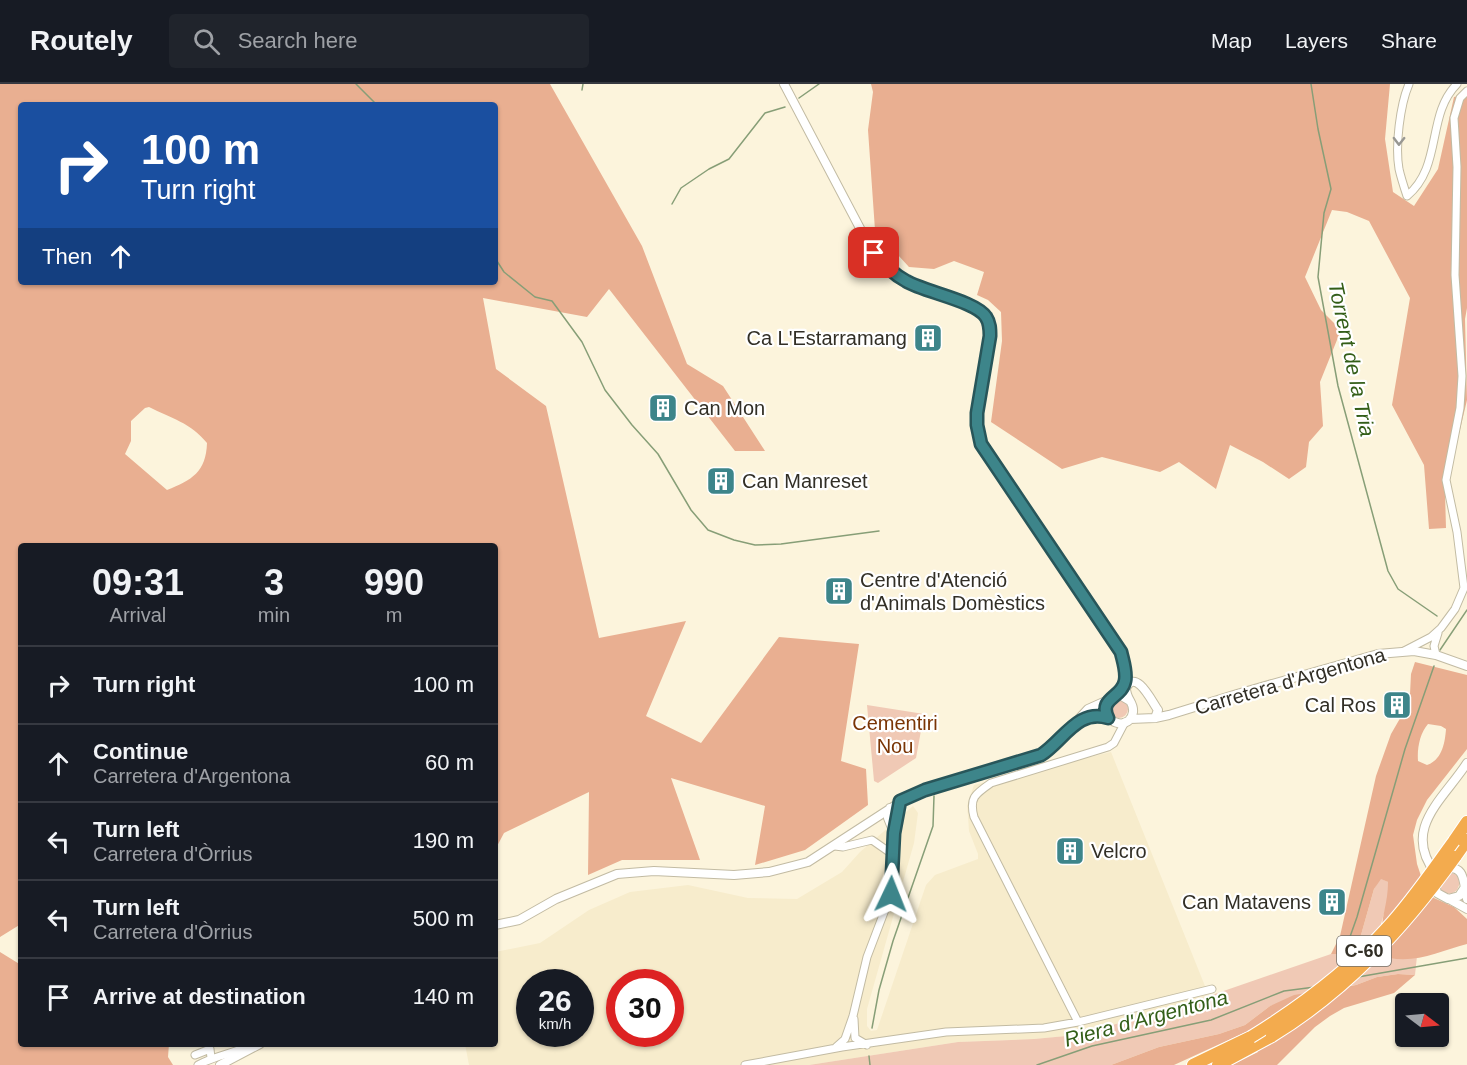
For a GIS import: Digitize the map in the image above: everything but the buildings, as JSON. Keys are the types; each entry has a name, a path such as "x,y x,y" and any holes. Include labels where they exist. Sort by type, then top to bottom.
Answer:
{"highway":[{"name":"C-60","path":"1193,1065 1251,1037 1311,997 1356,960 1407,905 1467,822"},
{"name":"C-60","path":"1218,1065 1272,1036 1324,1000 1378,952 1420,904 1467,840"}],"street":[{"path":"784,84 862,232 881,260 905,281 971,307 985,315 990,328 990,336 977,413 981,444 1121,652 1125,666 1126,686 1132,704 1127,721 1114,742 1097,752 991,783 976,793 971,806 974,817 1078,1022"},
{"path":"1409,84 1400,129 1399,148 1399,166 1407,196 1416,189 1427,171 1439,117 1456,84"},
{"path":"1404,651 1431,638 1441,628 1455,609 1464,588 1457,532 1446,480 1460,408 1462,376 1455,274 1457,167 1454,118 1460,98 1467,91"},
{"path":"1432,652 1441,628"},
{"path":"1431,638 1432,652"},
{"name":"Carretera d'Argentona","path":"1127,721 1152,718 1378,654 1404,651 1432,652 1465,665"},
{"path":"498,924 519,920 556,899 617,874 654,871 734,875 769,872 808,862 900,801 925,790 1041,755 1053,747 1088,709 1112,698 1123,696 1152,718 1158,710 1140,684 1134,681 1112,698 1105,709 1115,732 1114,742"},
{"path":"1079,720 1091,715 1110,720 1127,721"},
{"path":"1436,875 1424,856 1421,838 1428,814 1467,763"},
{"path":"894,833 900,801"},
{"path":"834,1049 845,1039 867,957 891,894 892,854 895,843 888,818 890,808"},
{"path":"835,846 843,847 872,840 892,854"},
{"path":"1467,899 1465,880 1459,871 1452,868 1442,869 1436,875 1435,890 1442,897 1467,909"},
{"path":"1448,899 1459,896 1465,880"},
{"path":"745,1065 946,1032 1044,1028 1078,1022 1212,989"},
{"path":"853,1016 855,1038 867,1045"},
{"path":"198,1065 211,1058 246,1047"},
{"path":"220,1065 254,1047"},
{"path":"195,1055 210,1049 211,1058"}],"shaded area":[{"path":"0,84 550,84 642,246 687,364 723,386 765,451 735,451 609,289 587,317 483,298 496,369 546,406 599,638 686,621 646,716 701,743 779,637 859,644 841,761 866,769 868,805 805,850 755,865 765,806 671,778 700,860 622,860 588,875 589,792 504,833 498,844 498,543 18,543 18,926 0,937","holes":["149,407 194,430 207,443 204,461 196,474 184,483 167,490 125,454 131,441 131,421 145,408"]},
{"path":"871,84 1390,84 1385,139 1393,192 1414,206 1438,169 1454,97 1467,94 1467,308 1465,319 1467,400 1445,493 1446,528 1429,529 1424,465 1392,405 1410,298 1369,221 1347,212 1332,210 1305,277 1321,310 1341,330 1320,382 1323,426 1309,442 1306,467 1289,479 1230,445 1216,489 1179,462 1160,472 1102,457 1062,469 991,422 1002,341 1001,312 988,300 977,295 984,272 954,261 934,269 909,267 875,230 868,130 873,92"},
{"path":"1415,662 1467,675 1467,749 1427,800 1417,820 1413,835 1417,864 1425,888 1434,898 1454,907 1467,919 1467,944 1419,958 1390,958 1385,947 1382,929 1388,882 1381,879 1374,889 1361,935 1348,954 1331,954 1340,936 1376,776 1391,734 1406,708 1410,694 1411,674","holes":["1428,724 1446,729 1444,745 1439,755 1427,765 1418,761 1420,741 1425,728"]},
{"path":"1111,752 1209,996 1077,1035 958,1042 809,1065 469,1065 466,1047 498,1047 498,951 540,943 589,910 630,892 688,885 748,898 797,899 842,872 860,852 913,806 918,813 914,843 867,1009 867,1026 871,1031 877,1030 926,885 935,875 978,859 969,831 967,806 974,785"},
{"path":"0,952 18,963 18,1047 169,1047 168,1057 173,1065 0,1065"},
{"path":"1398,974 1415,975 1394,993 1344,1008 1330,1016 1315,1027 1277,1065 1232,1065 1258,1052 1246,1032 1174,1065 1111,1065 1159,1047 1219,1034 1245,1025 1270,1006 1294,995 1356,985 1377,977"}],"green space":[{"path":"1119,700 1125,703 1128,709 1125,715 1119,718 1113,715 1110,709 1113,703"},
{"name":"Cementiri Nou","path":"867,705 924,714 916,758 878,783 874,781"},
{"path":"1449,872 1457,875 1460,883 1457,890 1447,894 1439,887"},
{"path":"1380,878 1388,882 1388,900 1381,924 1399,959 1417,956 1415,975 1398,974 1377,977 1356,985 1333,987 1270,1006 1245,1025 1219,1034 1159,1047 1111,1065 809,1065 958,1042 1077,1035 1183,1005 1331,954 1348,954 1361,935 1374,889"}],"waterway":[{"path":"356,84 374,102"},
{"path":"582,90 583,84"},
{"path":"799,98 819,84"},
{"name":"Torrent de la Tria","path":"1311,84 1331,189 1324,213 1318,277 1338,386 1388,571 1398,589 1437,616"},
{"path":"672,204 681,188 729,159 765,113 785,107"},
{"path":"498,263 504,272 535,297 552,301 582,342 605,390 658,454 691,510 708,530 755,545 781,544 879,531"},
{"name":"Torrent de la Tria","path":"1440,650 1467,610"},
{"path":"1340,965 1357,917 1405,749 1434,666"},
{"path":"872,1028 879,990 893,941 933,826 934,796"},
{"path":"1358,977 1467,958"},
{"name":"Riera d'Argentona","path":"1037,1065 1092,1046 1211,1020 1284,991 1315,987"},
{"path":"869,1056 870,1065"}],"place":[{"name":"Ca L'Estarramang","path":"928,338"},
{"name":"Can Mon","path":"663,408"},
{"name":"Can Manreset","path":"721,481"},
{"name":"Centre d'Atenció d'Animals Domèstics","path":"839,591"},
{"name":"Cal Ros","path":"1397,705"},
{"name":"Velcro","path":"1070,851"},
{"name":"Can Matavens","path":"1332,902"}],"route":[{"path":"874,253 905,281 971,307 985,315 990,328 990,336 977,413 981,444 1111,636 1121,652 1125,666 1125,683 1120,691 1107,702 1105,709 1108,718 1091,715 1079,720 1053,747 1041,755 925,790 900,801 894,833 891,894"}]}
